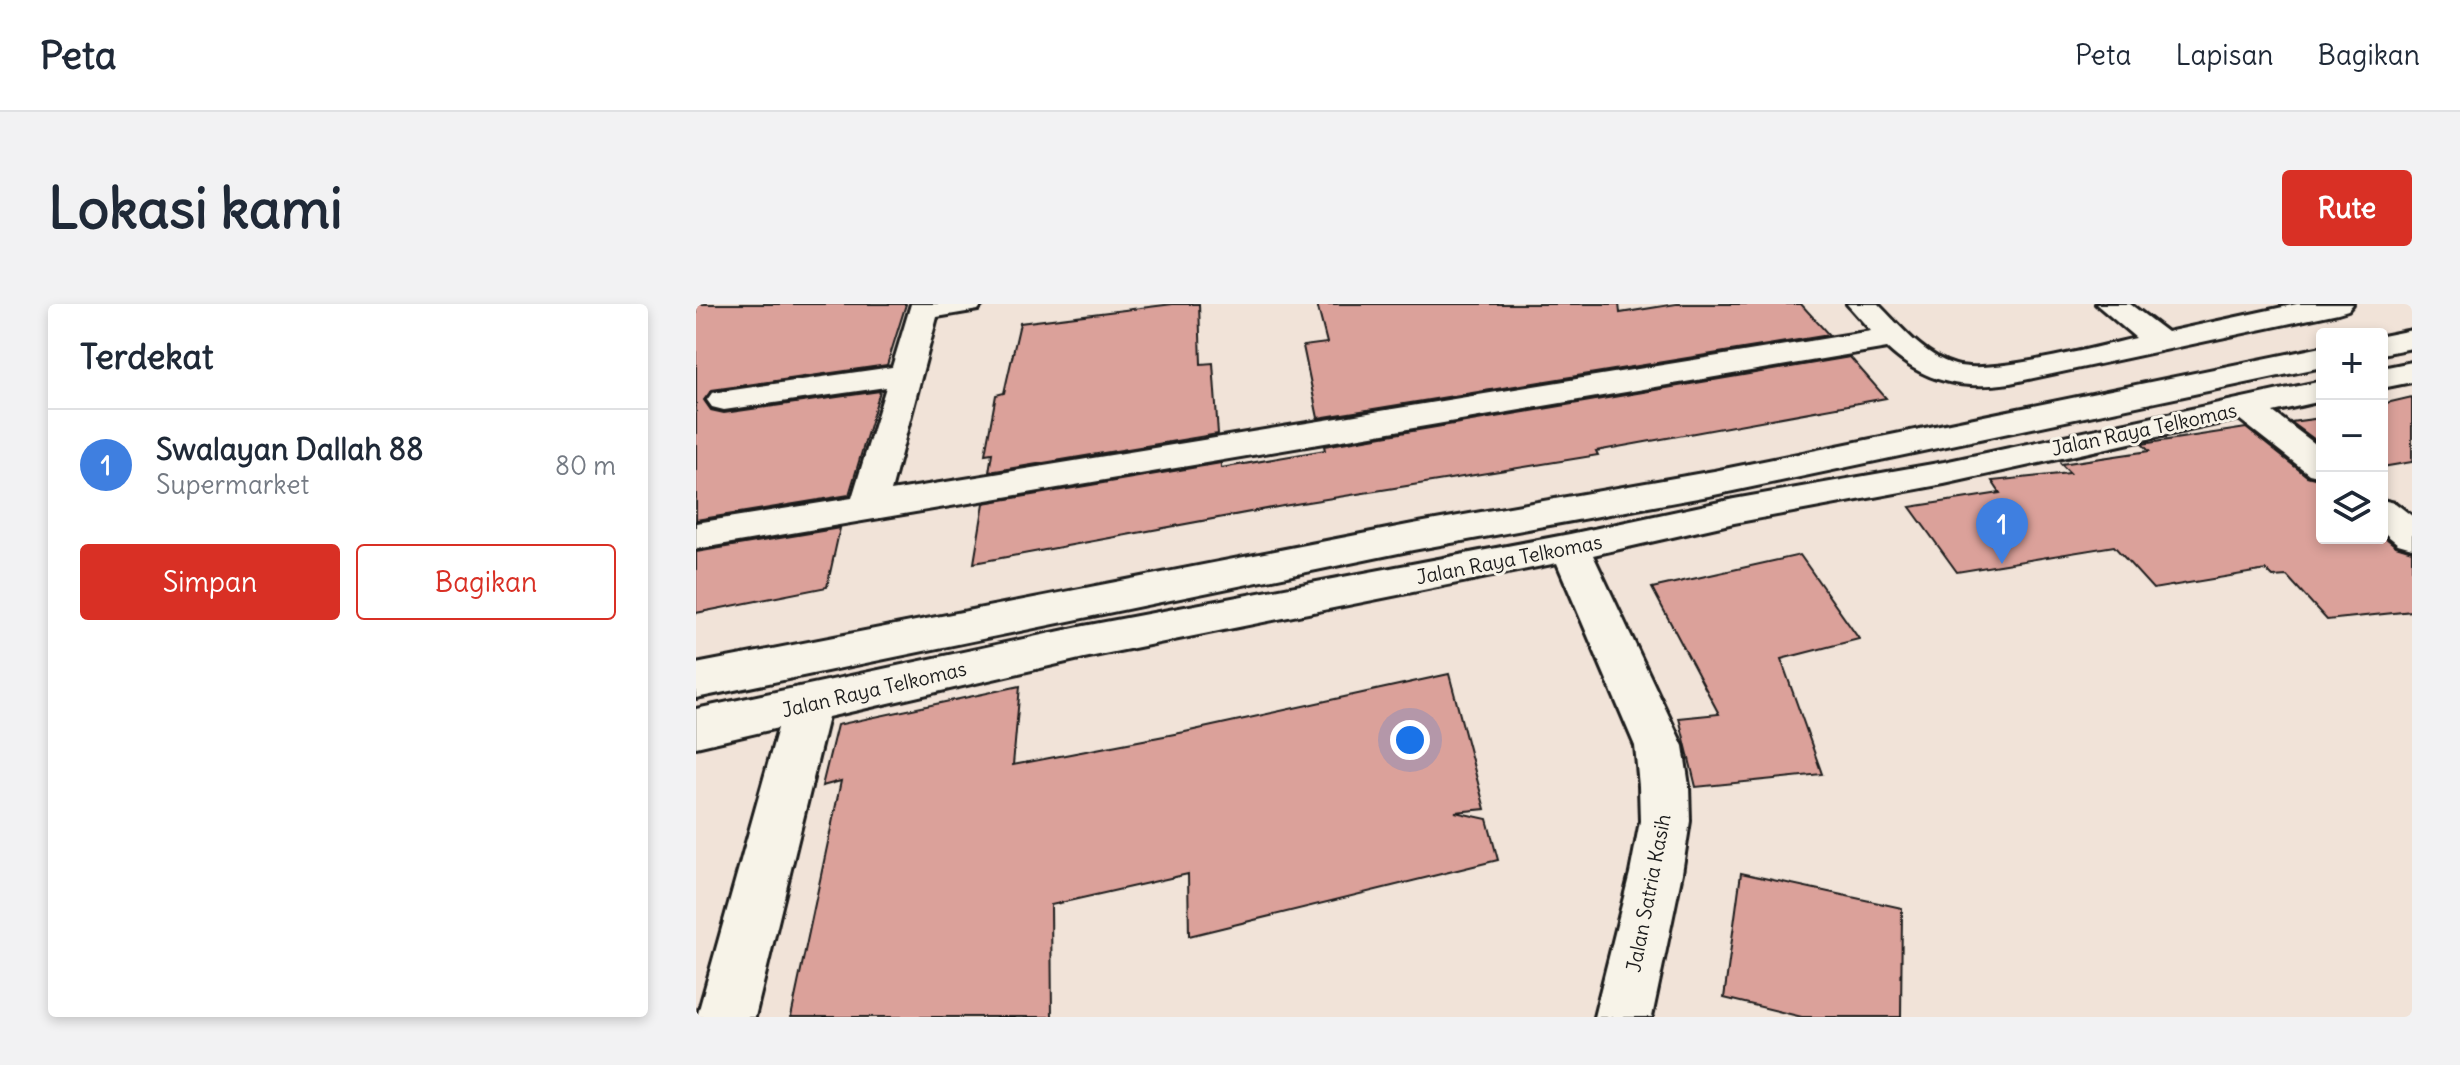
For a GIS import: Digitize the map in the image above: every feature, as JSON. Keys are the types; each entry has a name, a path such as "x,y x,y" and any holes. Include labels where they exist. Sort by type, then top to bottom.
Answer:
{"street":[{"path":"868,508 926,307 968,304"},
{"path":"1862,304 1894,337 1932,366 1945,372 1980,377 2162,343 2338,304"},
{"path":"2111,304 2162,343"},
{"path":"696,536 1894,337"},
{"path":"2388,344 2412,339"},
{"name":"Jalan Raya Telkomas","path":"696,681 1570,547 1724,497 2316,358"},
{"path":"2388,377 2412,372"},
{"path":"724,400 904,375"},
{"name":"Jalan Raya Telkomas","path":"696,728 808,704 1085,622 1413,537 1724,497 1944,473 2316,392"},
{"path":"2245,407 2316,461"},
{"path":"2388,517 2412,535"},
{"name":"Jalan Satria Kasih","path":"1570,547 1659,746 1664,786 1665,821 1623,1017"},
{"path":"726,1017 808,704"}],"building":[{"path":"696,304 906,304 887,365 712,390 704,400 711,410 724,413 880,391 849,495 696,520"},
{"path":"1173,304 1199,304 1201,364 1213,363 1218,434 989,472 992,453 985,454 996,395 1004,393 1020,323"},
{"path":"1317,304 1619,304 1620,313 1676,304 1801,304 1829,335 1318,418 1303,346 1327,343"},
{"path":"1850,357 1886,398 1596,451 1598,455 1283,506 974,563 984,503 1221,463 1221,468 1325,450 1324,446"},
{"path":"2412,397 2412,462 2388,466 2388,403"},
{"path":"2316,419 2316,441 2291,422"},
{"path":"2246,428 2307,476 2316,478 2316,544 2388,544 2388,540 2412,551 2412,611 2327,620 2287,576 2273,577 2266,570 2153,589 2114,546 1957,572 1910,507 2000,493 1992,481 2070,473 2061,464 2149,451 2142,444"},
{"path":"840,528 827,587 696,613 696,552"},
{"path":"1800,555 1859,639 1781,659 1822,774 1696,787 1679,718 1719,714 1652,588"},
{"path":"1449,674 1485,809 1455,812 1487,819 1498,860 1189,936 1188,874 1051,905 1052,1017 791,1017 841,781 822,786 837,725 1020,686 1013,765 1185,732"},
{"path":"1741,873 1902,908 1901,1017 1802,1017 1724,998"}],"place":[{"name":"Swalayan Dallah 88","path":"2002,564"}]}
